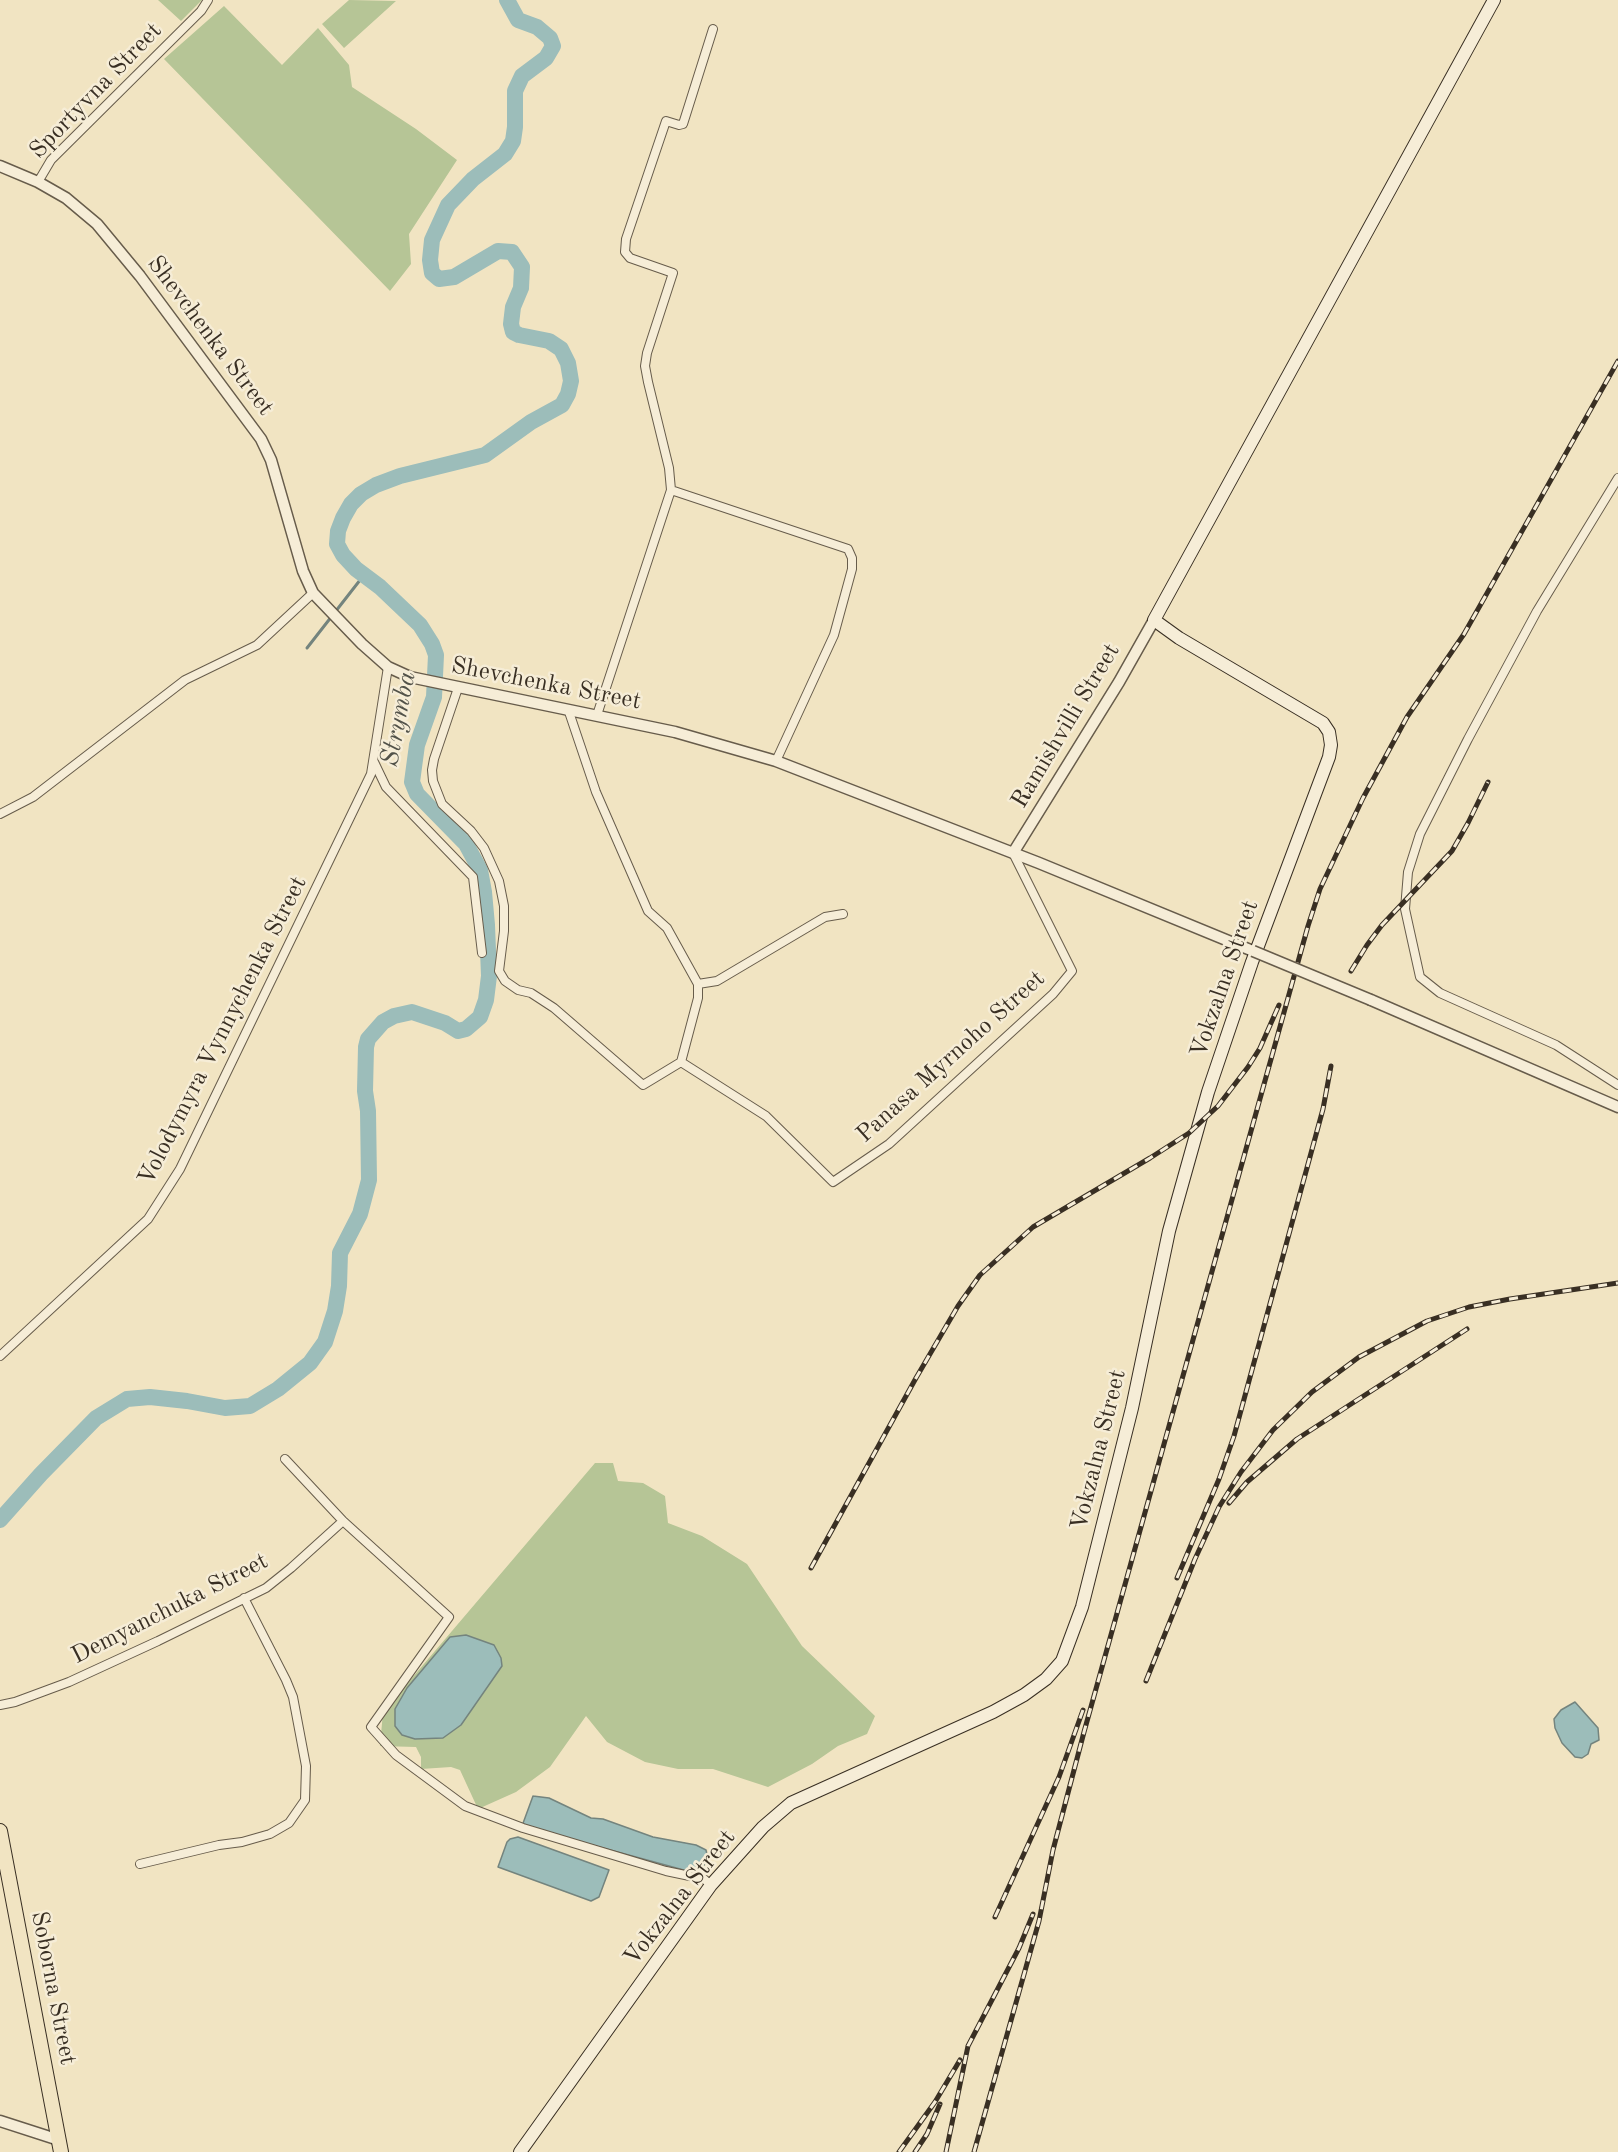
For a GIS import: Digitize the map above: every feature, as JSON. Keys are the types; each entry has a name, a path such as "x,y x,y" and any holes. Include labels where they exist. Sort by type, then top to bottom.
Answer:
{"main road":[{"path":"1154,620 1494,0"},
{"name":"Vokzalna Street","path":"520,2152 711,1885 764,1827 791,1803 993,1712 1024,1695 1046,1679 1062,1661 1072,1638 1083,1607 1129,1420 1169,1231 1198,1124 1248,972 1329,757 1331,745 1329,732 1323,723 1179,638 1154,620"},
{"name":"Soborna Street","path":"0,1832 60,2146"}],"street":[{"name":"Sportyvna Street","path":"38,182 51,160 192,19 208,0"},
{"path":"597,715 671,490 669,468 645,366 647,353 673,273 630,258 625,252 626,239 666,121 679,126 683,124 713,29"},
{"name":"Shevchenka Street","path":"0,166 38,182 66,198 97,224 140,276 261,439 271,460 303,571 313,593 388,667 410,677 675,732 776,761 1039,863 1360,996 1618,1107"},
{"path":"1618,478 1537,611 1420,834 1408,872 1405,909 1420,977 1440,993 1556,1045 1618,1085"},
{"path":"671,490 848,549 852,558 852,569 834,635 776,761"},
{"path":"0,814 33,797 185,680 257,645 313,593"},
{"name":"Ramishvilli Street","path":"1013,853 1119,682 1154,620"},
{"name":"Volodymyra Vynnychenka Street","path":"0,1356 148,1219 185,1158 371,774 388,667"},
{"path":"454,687 432,770 442,804 471,831 484,848 499,881 504,906 504,931 499,971 505,981 518,990 531,993 554,1008 643,1085 681,1062 698,998 698,984 667,928 648,911 596,792 568,709"},
{"path":"373,762 386,788 473,877 482,953"},
{"name":"Panasa Myrnoho Street","path":"681,1062 766,1116 833,1182 889,1144 1053,993 1072,971 1013,853"},
{"path":"698,984 717,981 825,917 843,914"},
{"path":"285,1459 343,1521 448,1617 371,1727 396,1755 465,1806 523,1828 655,1868 704,1879 711,1885"},
{"name":"Demyanchuka Street","path":"0,1705 15,1702 69,1682 266,1588 343,1521"},
{"path":"140,1864 270,1834 289,1823 305,1800 306,1766 293,1697 244,1598"},
{"path":"0,2121 60,2146"}],"green space":[{"path":"158,0 202,0 181,21"},
{"path":"349,0 396,1 344,48 322,24"},
{"path":"224,6 282,65 318,28 349,65 352,87 416,129 457,160 409,234 411,264 390,291 164,59"},
{"path":"595,1463 613,1463 618,1481 643,1483 665,1496 668,1523 702,1536 747,1564 802,1646 875,1716 867,1734 838,1746 812,1764 768,1787 713,1769 678,1769 645,1762 607,1742 586,1716 550,1767 516,1792 478,1809 460,1770 451,1767 421,1769 421,1757 416,1747 380,1746 383,1712"}],"water":[{"path":"466,1635 494,1645 501,1658 502,1666 461,1725 443,1738 415,1739 402,1735 395,1726 395,1709 407,1688 450,1637"},
{"path":"1575,1702 1598,1728 1599,1740 1591,1744 1588,1754 1582,1758 1575,1757 1562,1743 1555,1728 1554,1719 1561,1710"},
{"path":"533,1796 549,1798 591,1818 603,1819 653,1837 696,1845 706,1850 708,1859 700,1871 691,1872 522,1826"},
{"path":"518,1837 609,1870 599,1897 591,1901 498,1867 507,1842"}],"waterway":[{"name":"Strymba","path":"0,1520 96,1418 127,1399 150,1397 225,1408 250,1406 278,1389 310,1363 325,1342 335,1311 339,1286 340,1253 360,1214 369,1180 368,1111 365,1091 368,1039 383,1022 394,1016 412,1012 445,1023 458,1031 466,1029 480,1017 486,1000 489,976 487,925 480,870 466,844 417,794 412,782 417,745 434,697 436,655 420,625 380,587 356,569 343,555 337,544 338,531 343,518 351,504 361,494 376,485 400,476 485,455 531,422 562,405 568,394 571,381 568,363 561,349 549,341 513,332 511,324 513,307 521,288 522,267 512,252 498,251 454,277 439,279 432,273 430,260 432,240 448,205 473,179 505,154 513,141 515,91 522,76 546,58 553,46 550,38 537,27 518,20 507,0"},
{"path":"307,648 364,575"}],"railway":[{"path":"974,2152 1039,1921 1053,1850 1084,1732 1320,889 1363,798 1407,717 1464,634 1618,361"},
{"path":"1351,971 1382,925 1452,851 1488,782"},
{"path":"811,1568 916,1378 958,1306 980,1275 1033,1227 1189,1133 1218,1106 1248,1067 1260,1048 1279,1005"},
{"path":"1177,1578 1219,1479 1234,1436 1323,1109 1331,1066"},
{"path":"1146,1681 1195,1559 1219,1507 1241,1472 1273,1430 1312,1392 1359,1357 1427,1321 1469,1307 1618,1283"},
{"path":"1229,1503 1247,1482 1297,1439 1467,1329"},
{"path":"995,1917 1059,1777 1083,1710"},
{"path":"946,2152 968,2046 1019,1948 1033,1914"},
{"path":"899,2152 935,2102 960,2060"},
{"path":"915,2152 927,2134 940,2104"}]}
